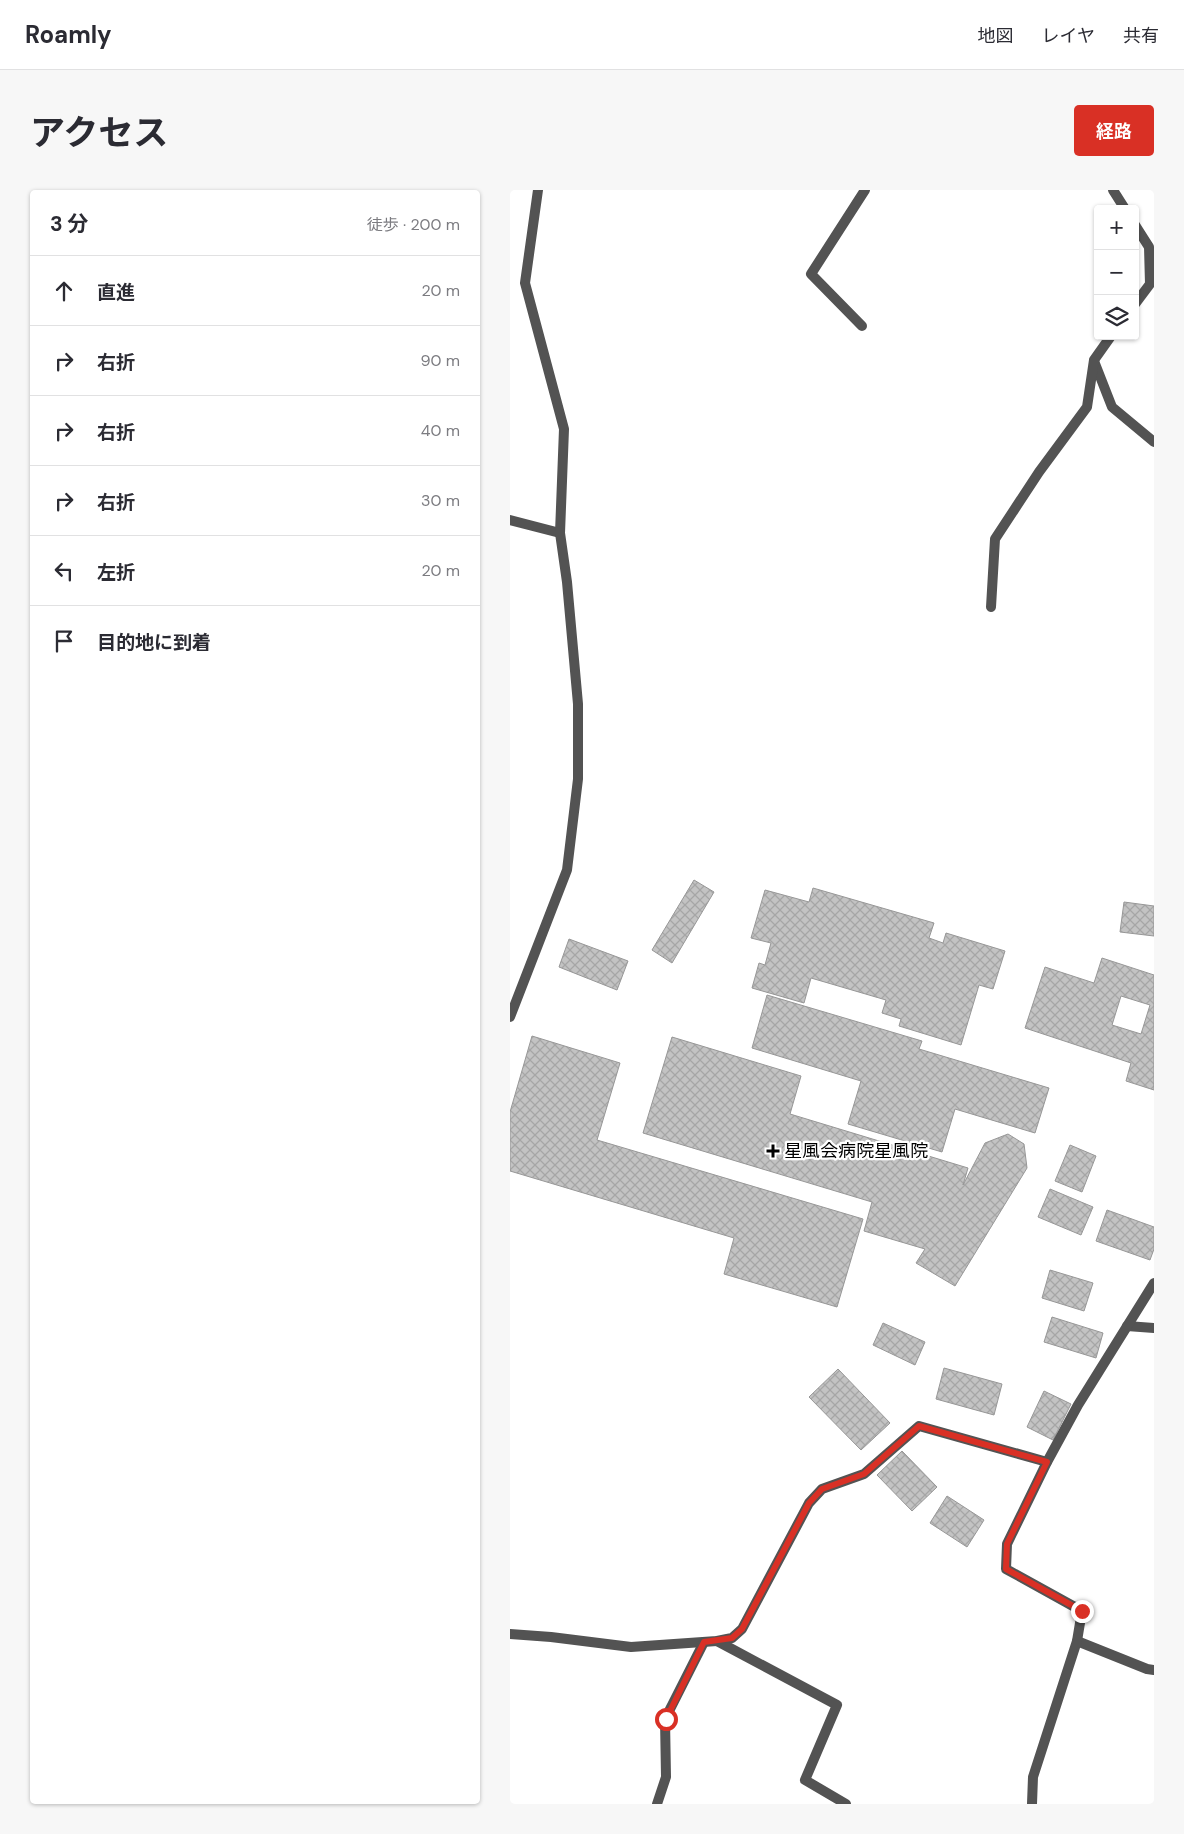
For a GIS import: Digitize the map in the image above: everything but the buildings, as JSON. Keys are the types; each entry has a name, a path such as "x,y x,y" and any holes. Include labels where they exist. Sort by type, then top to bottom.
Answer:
{"street":[{"path":"510,1017 567,870 578,779 578,704 567,582 560,533 564,428 525,283 538,190"},
{"path":"862,326 811,274 865,190"},
{"path":"1113,190 1122,205"},
{"path":"1139,231 1149,247 1150,284 1139,299"},
{"path":"991,608 994,539 1086,407 1094,360 1109,340"},
{"path":"1094,360 1112,407 1154,442"},
{"path":"510,520 560,533"},
{"path":"1032,1804 1034,1777 1077,1641 1082,1611 1006,1569 1007,1544 1047,1462 1078,1405 1154,1283"},
{"path":"1127,1326 1154,1328"},
{"path":"510,1634 543,1636 631,1647 717,1641 732,1638 742,1629 809,1503 822,1489 864,1474 919,1426 1047,1462"},
{"path":"717,1641 837,1704 805,1780 846,1804"},
{"path":"1077,1641 1147,1669 1154,1670"},
{"path":"657,1804 666,1777 666,1719 704,1642"}],"place":[{"name":"星風会病院星風院","path":"773,1151"}],"route":[{"path":"666,1719 704,1642 732,1638 742,1629 809,1503 822,1489 864,1474 919,1426 1047,1462 1007,1544 1006,1569 1082,1611"}]}
